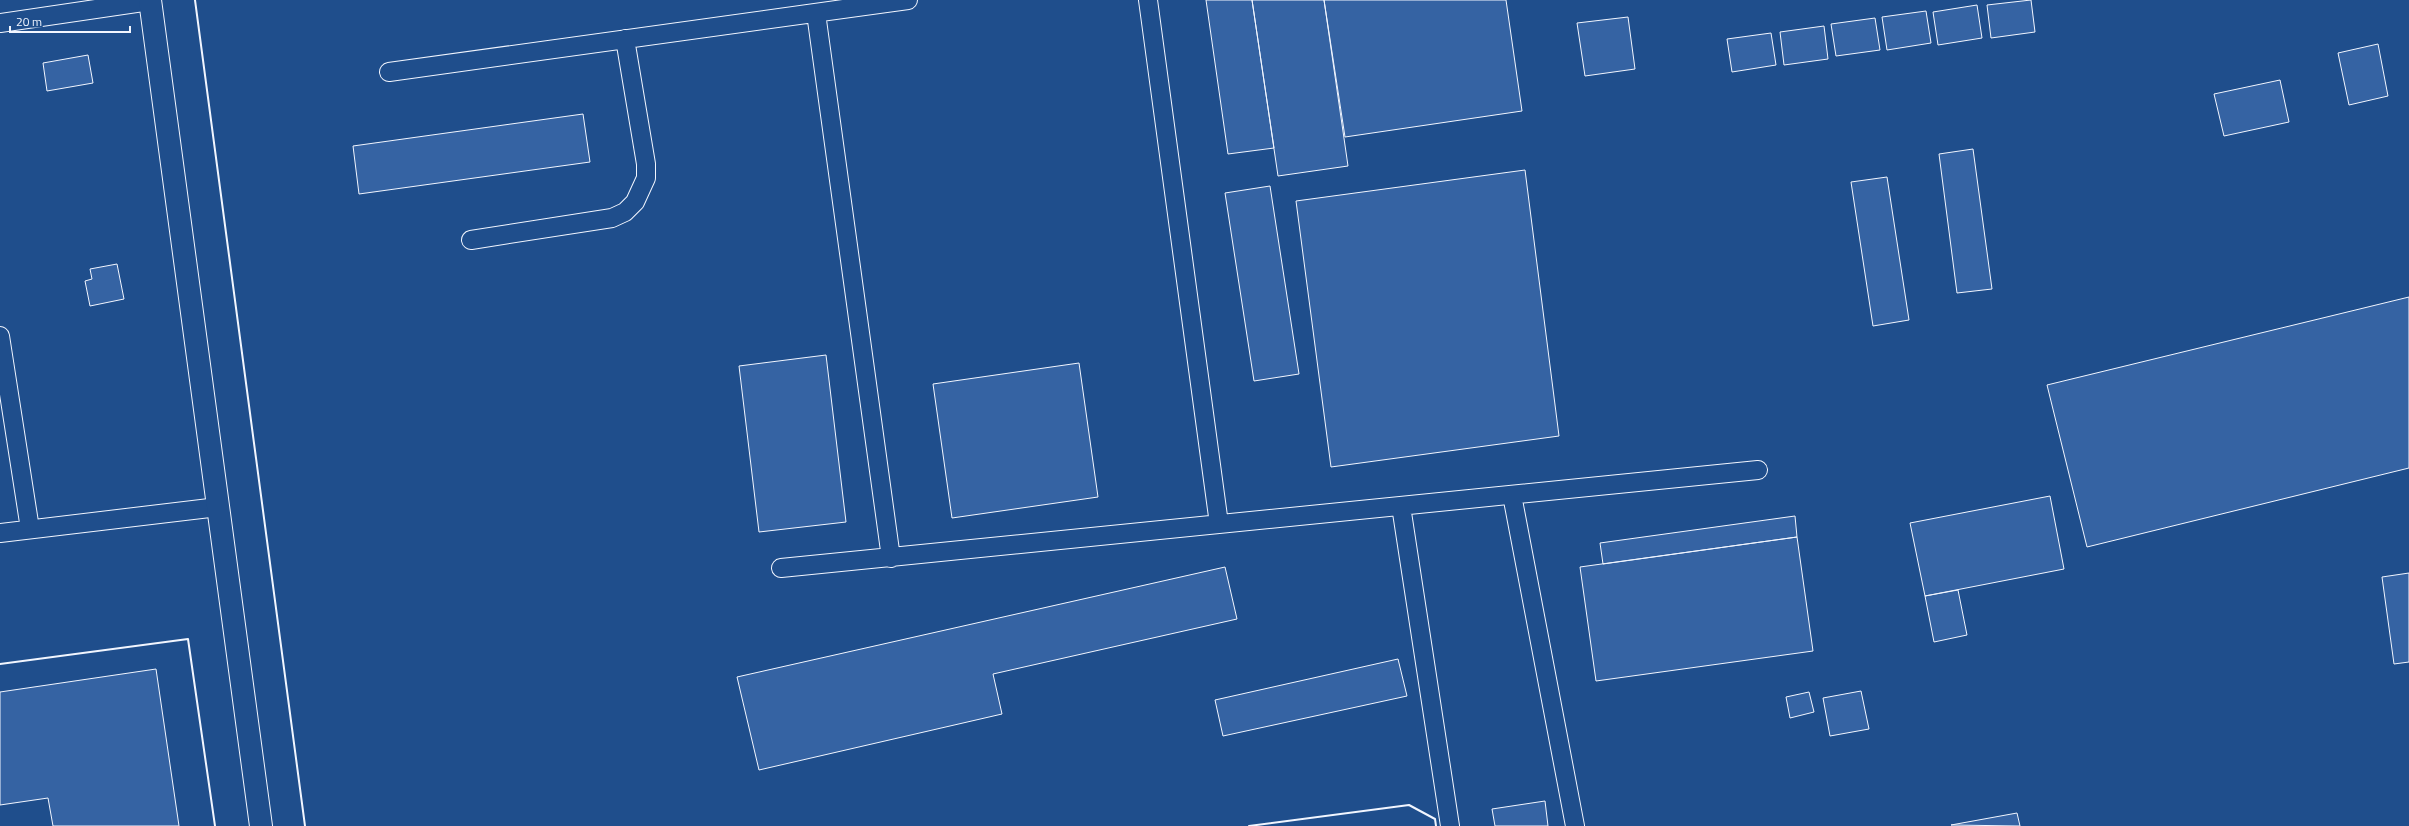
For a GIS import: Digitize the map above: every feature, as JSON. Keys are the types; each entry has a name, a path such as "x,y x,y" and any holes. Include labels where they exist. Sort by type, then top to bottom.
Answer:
{"street":[{"path":"150,1 261,826"}],"lane":[{"path":"389,72 816,13 881,2 908,0"},
{"path":"1148,0 1219,524"},
{"path":"0,23 150,1"},
{"path":"816,13 891,558"},
{"path":"471,240 599,221 625,212 635,202 646,178 646,164 625,39"},
{"path":"1,345 30,529"},
{"path":"781,568 1758,470"},
{"path":"1512,495 1575,826"},
{"path":"1401,506 1450,826"},
{"path":"0,533 218,507"}],"building":[{"path":"1206,0 1252,0 1274,148 1228,154"},
{"path":"1252,0 1324,0 1348,166 1278,176"},
{"path":"1324,0 1506,0 1522,111 1345,137"},
{"path":"2031,0 2035,32 1991,38 1987,5"},
{"path":"1977,5 1982,38 1938,45 1933,12"},
{"path":"1926,11 1931,43 1887,50 1882,17"},
{"path":"1628,17 1635,69 1585,76 1577,23"},
{"path":"1875,18 1880,50 1836,56 1831,24"},
{"path":"1824,26 1828,59 1784,65 1780,32"},
{"path":"1771,33 1776,65 1732,72 1727,39"},
{"path":"2378,44 2388,96 2349,105 2338,53"},
{"path":"88,55 93,83 47,91 43,63"},
{"path":"2280,80 2289,122 2224,136 2214,94"},
{"path":"583,114 590,162 359,194 353,146"},
{"path":"1973,149 1992,289 1957,293 1939,154"},
{"path":"1525,170 1559,436 1331,467 1296,201"},
{"path":"1887,177 1909,320 1873,326 1851,182"},
{"path":"1270,186 1299,374 1254,381 1225,193"},
{"path":"117,264 124,299 90,306 85,281 92,279 90,269"},
{"path":"2409,297 2409,468 2087,547 2047,385"},
{"path":"826,355 846,522 759,532 739,366"},
{"path":"1079,363 1098,497 952,518 933,384"},
{"path":"2050,496 2064,569 1925,596 1910,523"},
{"path":"1795,516 1797,537 1603,564 1600,543"},
{"path":"1797,537 1813,651 1596,681 1580,567"},
{"path":"1225,567 1237,619 993,674 1002,714 759,770 737,677"},
{"path":"2409,573 2409,662 2394,664 2382,577"},
{"path":"1958,590 1967,635 1934,642 1925,596"},
{"path":"1398,659 1407,696 1223,736 1215,700"},
{"path":"156,669 179,826 53,826 48,798 0,805 0,692"},
{"path":"1861,691 1869,729 1830,736 1823,698"},
{"path":"1809,692 1814,712 1790,718 1786,697"},
{"path":"1545,801 1548,826 1495,826 1492,809"},
{"path":"2017,813 2020,826 1951,825"}],"wall":[{"path":"195,0 305,826"},
{"path":"0,664 188,639 215,826"},
{"path":"1249,826 1409,805 1435,819 1436,826"}]}
